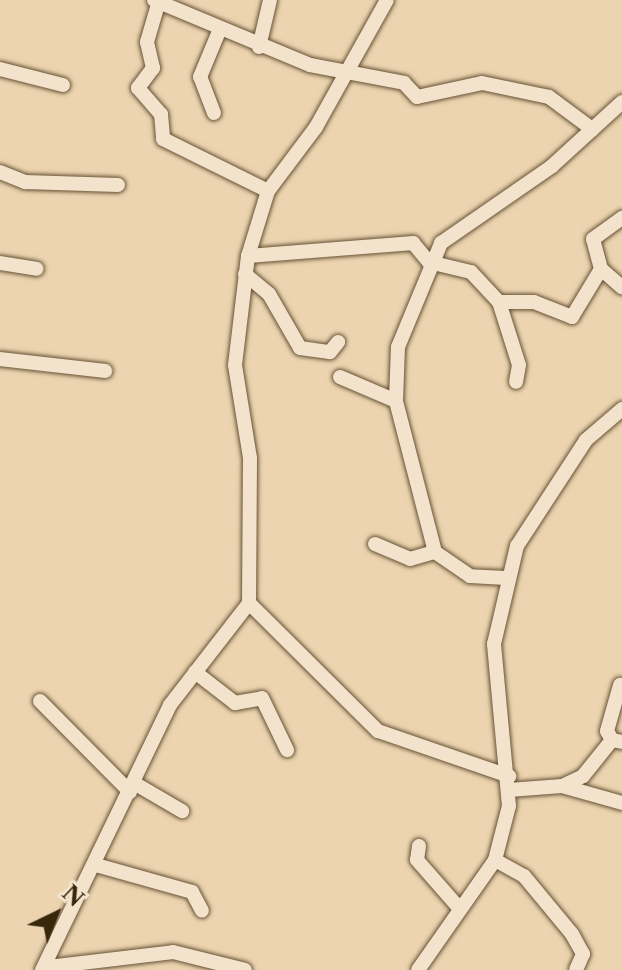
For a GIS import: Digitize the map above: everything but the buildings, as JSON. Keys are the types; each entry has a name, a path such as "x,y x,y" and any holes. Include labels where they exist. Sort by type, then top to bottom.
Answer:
{"street":[{"path":"259,47 270,0"},
{"path":"45,968 170,705 249,603 249,447 235,365 248,256 268,191 316,127 341,74 387,0"},
{"path":"268,191 163,139 161,114 138,88 153,68 147,42 159,1 259,47 341,74 404,83 431,98 482,83 549,97 592,129"},
{"path":"214,113 200,77 220,29"},
{"path":"0,69 63,85"},
{"path":"506,578 470,576 435,552 396,401 398,347 429,262 452,233 552,166 622,102"},
{"path":"0,172 25,182 118,185"},
{"path":"622,218 593,239 601,269 622,287"},
{"path":"248,256 386,242 413,243 429,262 471,272 499,302 519,365 516,382"},
{"path":"0,263 37,269"},
{"path":"499,302 534,302 572,317 601,269"},
{"path":"245,274 269,294 300,348 330,352 338,342"},
{"path":"0,359 105,371"},
{"path":"340,377 396,401"},
{"path":"418,970 495,860 509,783 494,644 506,578 532,517 586,440 622,409"},
{"path":"375,544 410,559 435,552"},
{"path":"249,603 378,731 509,783 562,786 622,803"},
{"path":"195,672 235,703 262,698 287,750"},
{"path":"562,786 583,776 617,741 607,731 620,685"},
{"path":"40,701 132,787 182,811"},
{"path":"419,846 417,860 460,909"},
{"path":"495,860 524,876 572,934 583,954 576,970"},
{"path":"96,865 192,892 202,911"},
{"path":"45,968 173,952 245,970"}]}
